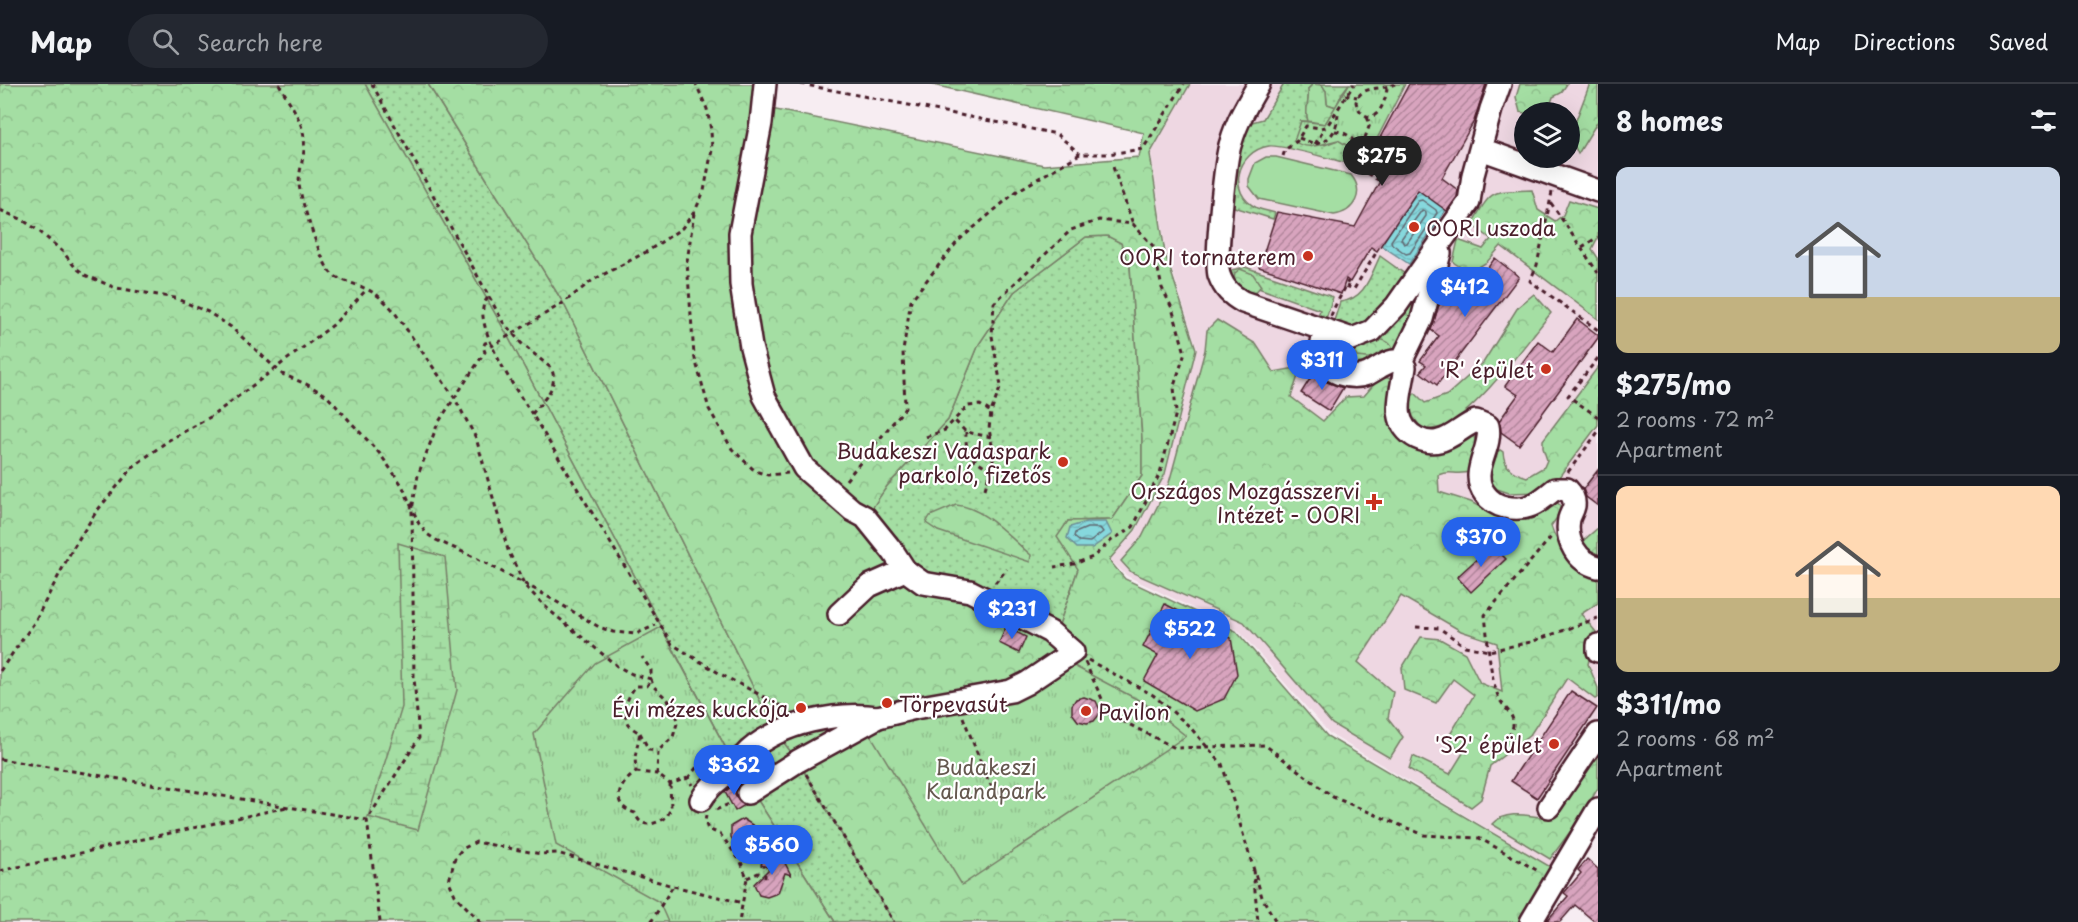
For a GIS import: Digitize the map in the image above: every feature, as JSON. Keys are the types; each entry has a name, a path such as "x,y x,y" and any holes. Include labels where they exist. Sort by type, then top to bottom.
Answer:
{"street":[{"path":"740,798 798,761 878,717 1011,691 1073,652 1050,632 970,591 923,583 905,570 865,517 837,498 804,468 764,396 751,347 741,284 740,233 761,123 765,84"},
{"path":"1258,84 1242,114 1230,144 1220,227 1218,273 1228,292 1243,303 1352,339 1372,331 1396,306 1469,202 1473,175 1500,84"},
{"path":"1481,148 1557,173 1598,191"},
{"path":"1401,362 1422,319 1444,239"},
{"path":"1325,331 1320,354 1324,362 1337,373 1355,376 1367,374 1396,360 1401,362 1405,367 1398,399 1400,419 1404,429 1424,441 1439,442 1476,421 1488,426 1489,433 1479,473 1479,483 1484,492 1499,506 1521,509 1537,505 1555,489 1567,489 1574,499 1567,531 1571,545 1579,557 1598,567"},
{"path":"839,614 869,586 905,570"},
{"path":"1598,645 1598,651"},
{"path":"704,807 709,787 734,768 750,750 773,735 805,723 857,714 878,717"},
{"path":"1549,807 1598,734"},
{"path":"1531,922 1598,809"}],"path":[{"path":"279,84 303,132 304,148 299,183 301,197 324,261 330,272 340,279 382,297 454,397 480,447 486,478 494,499 507,550 525,585 549,610 617,666 632,674 651,679"},
{"path":"372,84 503,322 513,334 546,362 553,373 553,384 549,393 532,414"},
{"path":"492,346 563,303 593,280 667,240 682,228 695,211 704,191 712,150 707,110 696,84"},
{"path":"801,84 1057,134 1080,154"},
{"path":"837,498 848,476 904,408 903,351 911,300 958,241 1017,191 1080,154 1107,154 1143,149 1184,84"},
{"path":"1315,144 1354,84"},
{"path":"1358,157 1370,124 1367,117 1357,107 1357,97 1367,88 1387,88 1395,84"},
{"path":"1367,117 1374,116 1379,111 1387,88"},
{"path":"1346,95 1357,97"},
{"path":"1299,138 1315,144 1328,140 1335,131 1338,108"},
{"path":"1283,156 1285,150 1299,138 1306,126 1321,128 1327,126"},
{"path":"1335,131 1353,138 1360,170 1380,181"},
{"path":"1054,567 1074,564 1093,557 1112,540 1133,527 1160,474 1176,413 1174,386 1185,353 1172,308 1162,288 1153,246 1133,224 1113,167"},
{"path":"1557,173 1537,265 1530,281 1598,330"},
{"path":"1551,203 1598,273"},
{"path":"0,210 21,219 39,231 63,252 75,267 99,282 130,292 159,294 175,298 208,312 231,327 282,374 318,389 386,461 402,485 419,525 426,534 474,557 599,627 613,632 636,634 656,625"},
{"path":"695,211 687,262 694,355 708,409 732,449 755,471 768,475 786,474 804,468"},
{"path":"985,489 994,456 989,429 991,412 1001,386 992,336 994,303 1071,230 1099,220 1133,224"},
{"path":"1581,248 1598,237"},
{"path":"1346,286 1354,289 1376,253"},
{"path":"1325,331 1335,302 1342,297 1348,280"},
{"path":"0,671 34,623 73,548 96,512 134,466 169,440 212,416 333,325 367,289"},
{"path":"489,297 484,302 483,310 492,346 512,384 672,644 722,675 797,715 805,723"},
{"path":"380,922 367,820 419,738 414,677 412,510 418,475 438,423 485,352 484,345 488,342 492,346"},
{"path":"1598,358 1568,396 1598,417"},
{"path":"926,437 945,430 968,406 980,405 991,412"},
{"path":"954,420 966,432 991,437"},
{"path":"966,432 965,446 969,456 990,469"},
{"path":"1555,489 1598,432"},
{"path":"1524,749 1515,744 1510,734 1514,726 1511,714 1498,698 1485,615 1569,517"},
{"path":"1416,627 1439,628 1465,646 1489,651 1531,642 1598,618"},
{"path":"642,657 651,670 653,686 672,704 678,720 673,737 658,751 657,774"},
{"path":"1276,922 1262,897 1222,764 1207,747 1189,726 1153,695 1083,658 1109,714 1175,748 1207,747 1264,745 1333,797 1424,835 1479,838 1555,880"},
{"path":"651,679 647,686 636,686 630,693 624,714 628,724 640,734 649,750 658,751"},
{"path":"956,701 989,783 1007,802"},
{"path":"636,772 635,758 640,734"},
{"path":"0,759 367,820"},
{"path":"798,761 894,922"},
{"path":"670,784 688,778 697,767"},
{"path":"636,772 657,774 670,784 671,807 667,817 653,825 642,824 635,813 627,810 620,803 619,794 627,778 636,772"},
{"path":"688,778 704,807 708,830 720,834 728,843 741,862 747,878 739,922"},
{"path":"704,807 740,798"},
{"path":"0,871 289,807"},
{"path":"480,922 454,895 449,881 455,858 462,849 477,842 541,854 557,853 743,903"},
{"path":"1252,863 1258,922"},
{"path":"747,878 758,873 765,875 765,882"},
{"path":"651,922 673,886"}],"shaded area":[{"name":"Országos Mozgásszervi Intézet - OORI","path":"1190,84 1598,84 1598,803 1559,872 1330,734 1238,630 1127,576 1110,560 1136,531 1166,474 1197,348 1166,251 1151,154"}],"green space":[{"path":"0,84 365,84 506,333 731,758 835,922 0,922"},
{"path":"365,84 428,84 564,304 775,731 798,761 894,922 835,922 731,758 506,333"},
{"path":"428,84 774,84 771,109 1044,165 1139,157 1144,133 929,84 1190,84 1150,154 1165,253 1196,349 1165,474 1135,530 1109,560 1125,579 1236,631 1327,736 1559,872 1528,922 894,922 798,761 775,731 564,304","holes":["1107,236 1121,243 1130,266 1142,438 1142,476 1112,520 1068,521 1057,537 1078,569 1058,628 911,568 869,513 887,486 948,420 979,344 1014,292 1086,237"]},
{"path":"1284,84 1313,84 1308,89 1308,121 1301,121 1325,145 1338,140 1346,144 1354,155 1352,164 1296,150 1269,146 1258,149 1249,156 1239,173 1241,193 1257,208 1275,213 1273,219 1234,207 1235,185 1239,154 1248,123 1263,119"},
{"path":"1313,84 1322,85 1326,91 1327,104 1336,107 1325,124 1308,121 1308,89"},
{"path":"1320,84 1349,84 1336,107 1327,104 1326,91"},
{"path":"1349,84 1405,84 1362,168 1352,164 1353,149 1338,140 1310,146 1294,141 1301,121 1325,124"},
{"path":"1520,84 1567,84 1561,93 1553,97 1551,102 1517,102 1516,97"},
{"path":"1598,84 1598,121 1580,151 1580,110 1589,86"},
{"path":"1266,157 1276,157 1351,175 1357,188 1356,200 1347,210 1334,215 1259,199 1249,186 1249,179 1255,163"},
{"path":"1532,190 1538,210 1555,221 1563,215 1569,200 1598,209 1598,237 1592,249 1598,258 1598,319 1501,246 1487,262 1469,273 1453,262 1458,240 1483,249 1491,239 1472,224 1489,198 1501,192"},
{"name":"Budakeszi Vadaspark parkoló, fizetős","path":"1108,236 1121,243 1130,266 1142,438 1142,476 1112,520 1068,521 1078,569 1058,628 911,568 868,513 887,486 948,420 979,344 1014,292 1086,237"},
{"path":"1380,256 1409,277 1362,331 1332,327 1340,302 1361,292 1370,279"},
{"path":"1434,260 1417,318 1396,350 1354,369 1340,365 1331,357 1331,346 1362,349"},
{"path":"1245,267 1333,297 1324,325 1316,322 1320,310 1247,284 1243,291 1228,278 1232,270"},
{"path":"1240,269 1253,274 1261,286 1254,294 1246,298 1232,289 1235,273"},
{"path":"1534,294 1551,313 1515,358 1484,393 1455,420 1442,427 1423,430 1408,410 1409,399 1415,393 1425,403 1447,395 1483,363 1518,307"},
{"path":"1217,320 1256,344 1274,372 1301,367 1291,397 1323,421 1346,397 1364,396 1381,376 1391,379 1396,386 1409,442 1473,433 1476,444 1471,471 1438,475 1439,492 1471,502 1487,511 1512,515 1554,500 1561,506 1551,526 1554,535 1569,555 1598,575 1598,603 1581,614 1596,632 1588,664 1598,688 1598,697 1595,699 1567,678 1530,735 1490,766 1481,799 1471,807 1409,769 1413,756 1450,774 1463,753 1448,738 1474,695 1453,679 1436,703 1404,690 1402,668 1421,637 1440,639 1465,653 1480,683 1502,692 1497,643 1461,631 1401,596 1358,662 1393,692 1388,718 1403,737 1390,758 1332,724 1244,622 1131,572 1121,561 1142,537 1169,483 1205,350 1207,330"},
{"path":"1368,339 1387,342 1393,350 1377,359 1357,357 1354,351"},
{"path":"1598,367 1598,425 1559,477 1542,492 1509,493 1497,489 1487,473 1493,454 1500,450 1503,452 1507,466 1517,474 1527,477 1544,467 1547,460 1543,440"},
{"path":"956,505 976,511 996,524 1031,555 1030,562 938,531 926,523 930,516"},
{"path":"1598,528 1598,559 1581,548 1584,540"},
{"path":"398,543 445,557 457,690 418,830 368,817 402,707"},
{"path":"661,627 731,758 835,922 668,922 659,902 556,845 534,734 595,663"},
{"name":"Budakeszi Kalandpark","path":"1074,666 1144,703 1186,736 962,885 870,734 881,725 1015,697"},
{"path":"1598,746 1598,788 1581,817 1550,859 1492,824 1504,816 1511,815 1548,818 1571,790"}],"water":[{"name":"OORI uszoda","path":"1418,190 1446,210 1409,264 1381,245"},
{"path":"1086,522 1106,522 1112,534 1092,548 1077,548 1067,538 1070,527"}],"building":[{"path":"1409,84 1486,84 1474,121 1442,178 1458,190 1457,197 1447,211 1418,190 1377,251 1371,247 1350,282 1346,279 1341,294 1259,267 1277,212 1355,227 1386,170 1368,160"},
{"path":"1495,258 1519,277 1437,385 1420,372 1426,365 1420,361 1439,336 1431,330 1439,305 1459,279 1472,289"},
{"name":"'R' épület","path":"1577,319 1598,335 1598,338 1519,445 1501,432 1499,421 1518,395 1505,386 1538,341 1553,352"},
{"path":"1315,371 1327,382 1343,388 1329,411 1301,393"},
{"path":"1598,470 1598,506 1586,497 1583,489"},
{"path":"1492,545 1506,559 1471,592 1457,577"},
{"path":"1165,604 1231,638 1237,674 1224,699 1195,711 1144,681 1158,655 1143,647"},
{"path":"1006,627 1026,637 1019,653 999,643"},
{"name":"'S2' épület","path":"1571,691 1597,708 1537,798 1511,781"},
{"name":"Pavilon","path":"1084,697 1096,701 1100,710 1094,721 1087,723 1078,721 1072,713 1072,705 1076,699"},
{"path":"740,779 742,782 735,794 738,800 745,805 735,811 725,792"},
{"path":"743,819 754,826 760,837 760,848 747,855 737,848 731,837 731,826"},
{"path":"773,854 782,857 791,875 785,873 778,893 767,897 759,895 754,884 770,868 761,865 764,856"},
{"path":"1587,859 1598,869 1598,922 1575,905 1560,922 1546,922 1568,896 1564,893 1581,873 1578,870"}],"place":[{"name":"OORI uszoda","path":"1414,227"},
{"name":"OORI tornaterem","path":"1308,256"},
{"name":"'R' épület","path":"1546,369"},
{"name":"Budakeszi Vadaspark parkoló, fizetős","path":"1063,462"},
{"name":"Országos Mozgásszervi Intézet - OORI","path":"1374,502"},
{"name":"Törpevasút","path":"887,703"},
{"name":"Évi mézes kuckója","path":"801,708"},
{"name":"Pavilon","path":"1086,711"},
{"name":"'S2' épület","path":"1554,744"}]}
